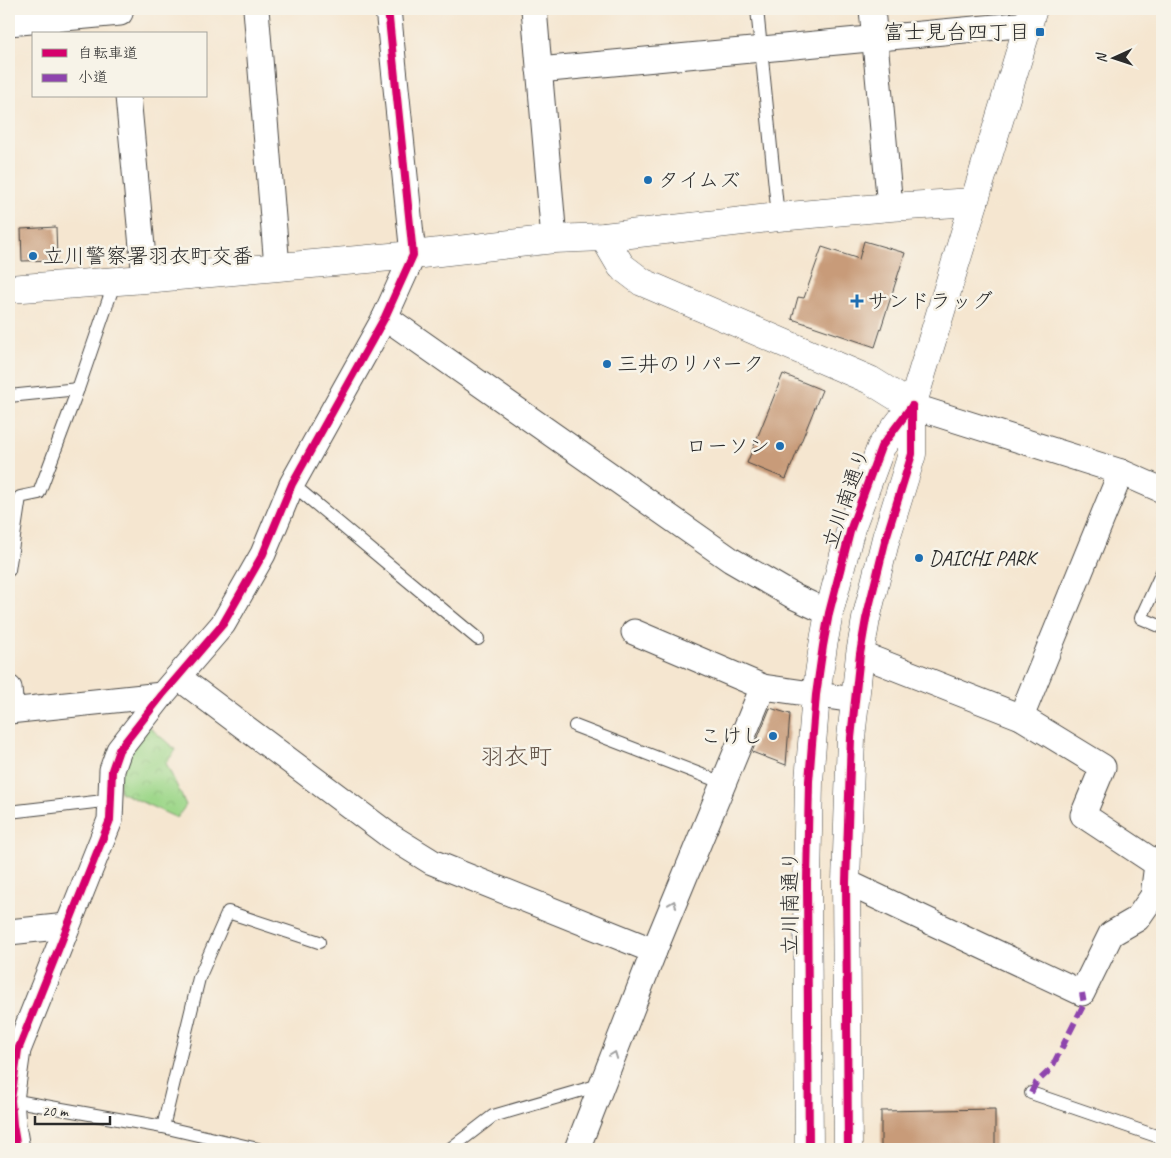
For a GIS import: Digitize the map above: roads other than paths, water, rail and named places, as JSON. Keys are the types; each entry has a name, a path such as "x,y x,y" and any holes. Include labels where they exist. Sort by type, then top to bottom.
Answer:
{"street":[{"path":"256,9 277,267"},
{"path":"17,1149 13,1125 12,1100 14,1050 110,820 112,770 119,750 223,624 263,554 292,484 385,317 413,255 388,9"},
{"path":"534,9 554,239"},
{"path":"872,9 890,207"},
{"path":"539,70 875,39 1030,17"},
{"name":"立川南通り","path":"848,1149 846,882 851,747 854,700 860,654 866,620 886,538 912,454 912,406 1030,17"},
{"path":"9,23 121,18"},
{"path":"128,98 145,279"},
{"path":"9,288 145,279 413,255 554,239 604,237 890,207 974,202"},
{"path":"604,237 621,266 642,282 870,380 912,406 1121,472 1162,490"},
{"path":"385,317 731,560 796,597 830,613"},
{"name":"立川南通り","path":"809,1149 807,882 809,781 816,695 823,646 851,528 881,447 912,406"},
{"path":"1021,717 1121,472"},
{"path":"634,632 763,687 854,700"},
{"path":"846,882 1082,994 1111,934 1137,919 1153,896 1157,864 1084,815 1102,767 1021,717 860,654"},
{"path":"9,703 170,686 390,836 432,862 654,951"},
{"path":"577,1149 654,951 763,687"},
{"path":"9,932 67,926"}],"lane":[{"path":"757,9 778,218"},
{"path":"9,570 14,497 39,493 78,389 115,281"},
{"path":"9,396 78,389"},
{"path":"292,484 478,639"},
{"path":"1162,572 1141,618 1162,627"},
{"path":"575,726 723,783"},
{"path":"9,812 112,800"},
{"path":"163,1127 199,978 228,912 319,942"},
{"path":"450,1149 492,1116 603,1084"},
{"path":"1031,1093 1162,1138"},
{"path":"12,1100 163,1127 258,1149"}],"place":[{"name":"富士見台四丁目","path":"1040,32"},
{"name":"タイムズ","path":"648,180"},
{"name":"立川警察署羽衣町交番","path":"33,256"},
{"name":"サンドラッグ","path":"857,301"},
{"name":"三井のリパーク","path":"607,364"},
{"name":"ローソン","path":"780,446"},
{"name":"DAICHI PARK","path":"919,558"},
{"name":"こけし","path":"773,736"}],"district":[{"name":"羽衣町","path":"516,756"}]}
